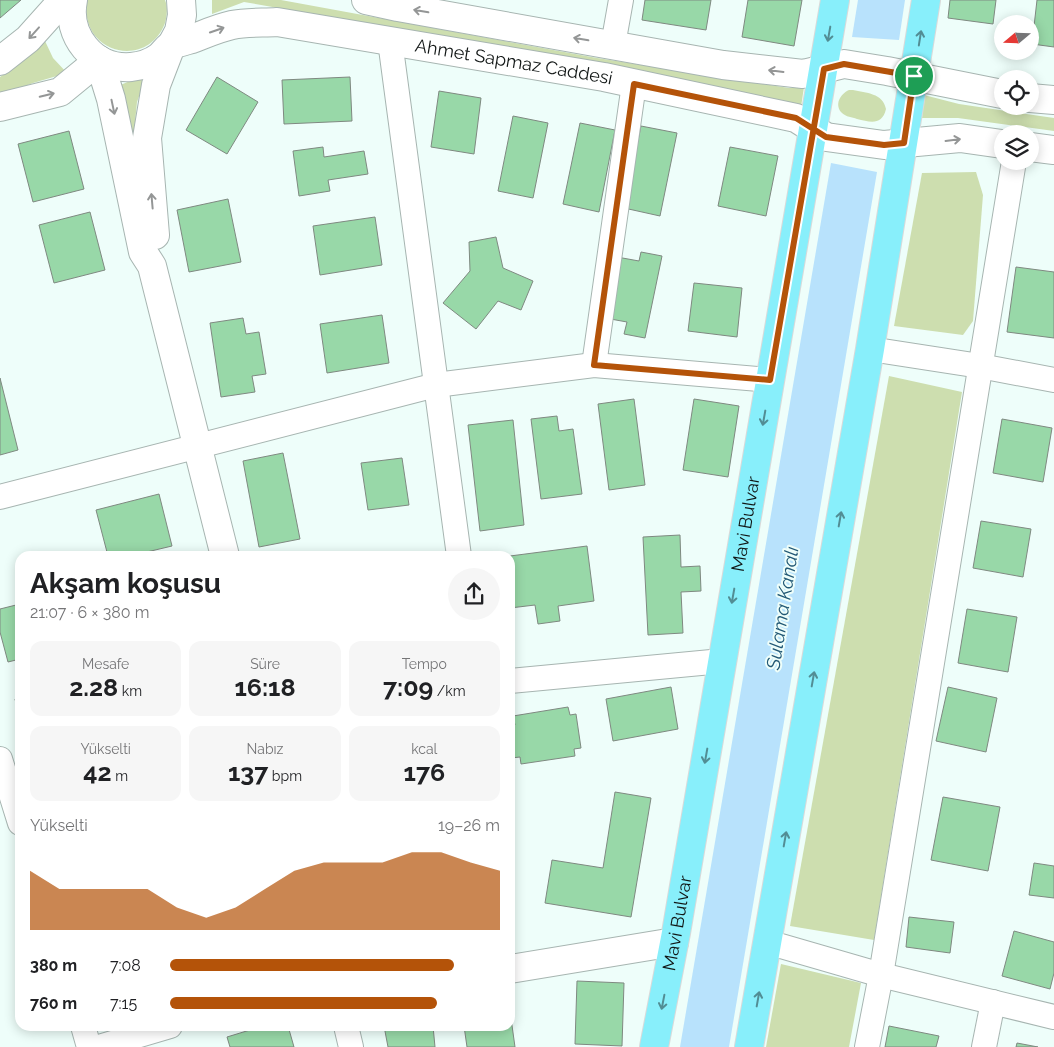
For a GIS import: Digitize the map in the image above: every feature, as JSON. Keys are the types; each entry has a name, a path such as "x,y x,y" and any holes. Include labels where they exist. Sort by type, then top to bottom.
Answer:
{"main road":[{"path":"0,61 28,39 63,0"},
{"path":"73,0 71,9 72,24 78,38 87,51 99,60 114,66 130,67 145,64 159,57 170,46"},
{"path":"152,266 156,248 147,138 156,85 170,46 179,31 182,15 181,0"},
{"name":"Ahmet Sapmaz Caddesi","path":"366,0 395,3 723,64 803,74 844,64 994,92"},
{"name":"Mavi Bulvar","path":"654,1047 674,942 835,0"},
{"path":"749,1047 870,349 926,0"},
{"name":"Ahmet Sapmaz Caddesi","path":"170,46 232,25 277,22 604,77 796,118 826,137 884,145 960,138 994,143"},
{"path":"0,107 60,92 99,60"},
{"path":"99,60 111,99 143,252 152,266 224,551"},
{"path":"1039,99 1054,100"},
{"path":"1039,148 1054,150"},
{"path":"515,968 674,942"}],"street":[{"path":"614,45 621,0"},
{"path":"390,41 458,551"},
{"path":"594,365 634,84"},
{"path":"867,1047 881,974 1013,170"},
{"path":"870,349 980,366 1054,380"},
{"path":"0,497 436,385 594,365 770,380"},
{"path":"515,681 722,661"},
{"path":"0,759 15,807"},
{"path":"767,944 781,946 881,974 1054,1017"},
{"path":"984,1047 993,1002"},
{"path":"85,1031 90,1047"},
{"path":"99,1047 153,1031"},
{"path":"347,1031 351,1047"}],"green space":[{"path":"87,0 165,0 167,12 165,23 156,38 144,47 130,51 116,49 103,43 93,33 87,18"},
{"path":"212,0 281,0 597,58 789,88 804,87 801,107 788,102 597,64 244,2 212,14"},
{"path":"45,41 53,58 67,73 33,83 0,96 0,77"},
{"path":"147,74 137,102 133,142 118,86"},
{"path":"849,90 868,93 878,97 886,109 882,118 875,121 866,121 842,113 838,103 843,94"},
{"path":"924,95 959,104 994,109 994,115 1034,115 1054,118 1054,131 1039,129 1039,125 1010,125 958,118 922,118"},
{"path":"976,172 983,195 973,321 963,335 894,326 922,173"},
{"path":"889,376 962,392 874,940 790,926"},
{"path":"781,964 861,983 849,1047 766,1047"}],"water":[{"path":"858,0 905,0 899,40 852,37"},
{"name":"Sulama Kanalı","path":"831,163 877,172 729,1047 680,1047"}],"building":[{"path":"0,0 21,0 0,18"},
{"path":"645,0 711,0 706,30 642,20"},
{"path":"748,0 802,0 794,46 742,37"},
{"path":"950,0 996,0 993,24 948,18"},
{"path":"1037,0 1054,0 1054,47 1039,45 1039,15 1035,15"},
{"path":"217,77 258,102 227,154 186,130"},
{"path":"350,77 352,121 284,124 282,80"},
{"path":"439,91 481,98 474,154 431,147"},
{"path":"513,116 548,123 533,198 498,191"},
{"path":"580,123 615,130 599,212 563,204"},
{"path":"641,126 677,133 660,216 624,208"},
{"path":"69,131 84,189 33,202 18,144"},
{"path":"323,147 324,157 364,151 368,174 328,180 330,191 299,196 293,151"},
{"path":"730,147 778,156 766,216 718,206"},
{"path":"228,199 241,262 189,272 177,210"},
{"path":"90,212 105,270 54,283 39,225"},
{"path":"375,217 382,265 320,275 313,226"},
{"path":"496,237 503,268 533,281 521,310 498,301 476,329 443,303 470,271 469,242"},
{"path":"641,252 662,256 645,338 624,334 627,322 605,318 617,257 639,261"},
{"path":"1016,267 1054,272 1054,338 1007,332"},
{"path":"694,283 742,288 737,337 688,331"},
{"path":"382,315 389,363 327,373 320,324"},
{"path":"243,318 246,334 259,332 266,374 252,376 255,392 221,397 210,323"},
{"path":"0,378 18,450 0,455"},
{"path":"634,399 645,485 609,490 598,404"},
{"path":"694,399 739,406 728,477 683,470"},
{"path":"557,416 559,431 573,429 582,494 541,499 531,419"},
{"path":"1002,419 1052,428 1043,482 993,473"},
{"path":"513,420 524,525 480,531 468,425"},
{"path":"283,453 300,539 259,547 243,461"},
{"path":"402,458 409,505 368,510 361,463"},
{"path":"159,494 172,546 151,551 107,551 96,510"},
{"path":"981,521 1031,529 1023,577 973,568"},
{"path":"680,535 681,567 700,566 701,591 681,592 683,633 648,635 643,537"},
{"path":"587,546 594,601 558,606 560,621 538,624 535,605 515,607 515,555"},
{"path":"15,605 15,660 8,662 0,632 0,609"},
{"path":"967,609 1017,617 1008,672 958,663"},
{"path":"671,687 678,729 613,741 606,699"},
{"path":"948,687 997,698 986,752 936,741"},
{"path":"568,707 570,715 576,714 581,748 574,749 575,756 521,764 520,757 515,758 515,716"},
{"path":"615,792 651,798 631,917 545,903 552,860 603,868"},
{"path":"943,797 1000,807 988,871 931,860"},
{"path":"1034,863 1054,866 1054,898 1029,895"},
{"path":"909,917 954,922 950,953 906,947"},
{"path":"1014,931 1054,942 1054,973 1050,989 1002,976"},
{"path":"577,981 624,983 622,1046 575,1044"},
{"path":"889,1026 939,1036 936,1047 885,1047"},
{"path":"247,1031 289,1031 294,1047 230,1047 227,1037"},
{"path":"385,1031 433,1031 435,1047 388,1047"},
{"path":"465,1031 513,1031 515,1047 467,1047"},
{"path":"1017,1043 1038,1047 1016,1047"}],"route":[{"path":"914,76 844,64 824,69 813,129 770,380 594,365 634,84 796,118 813,129 826,137 884,145 904,143 914,76"}]}
